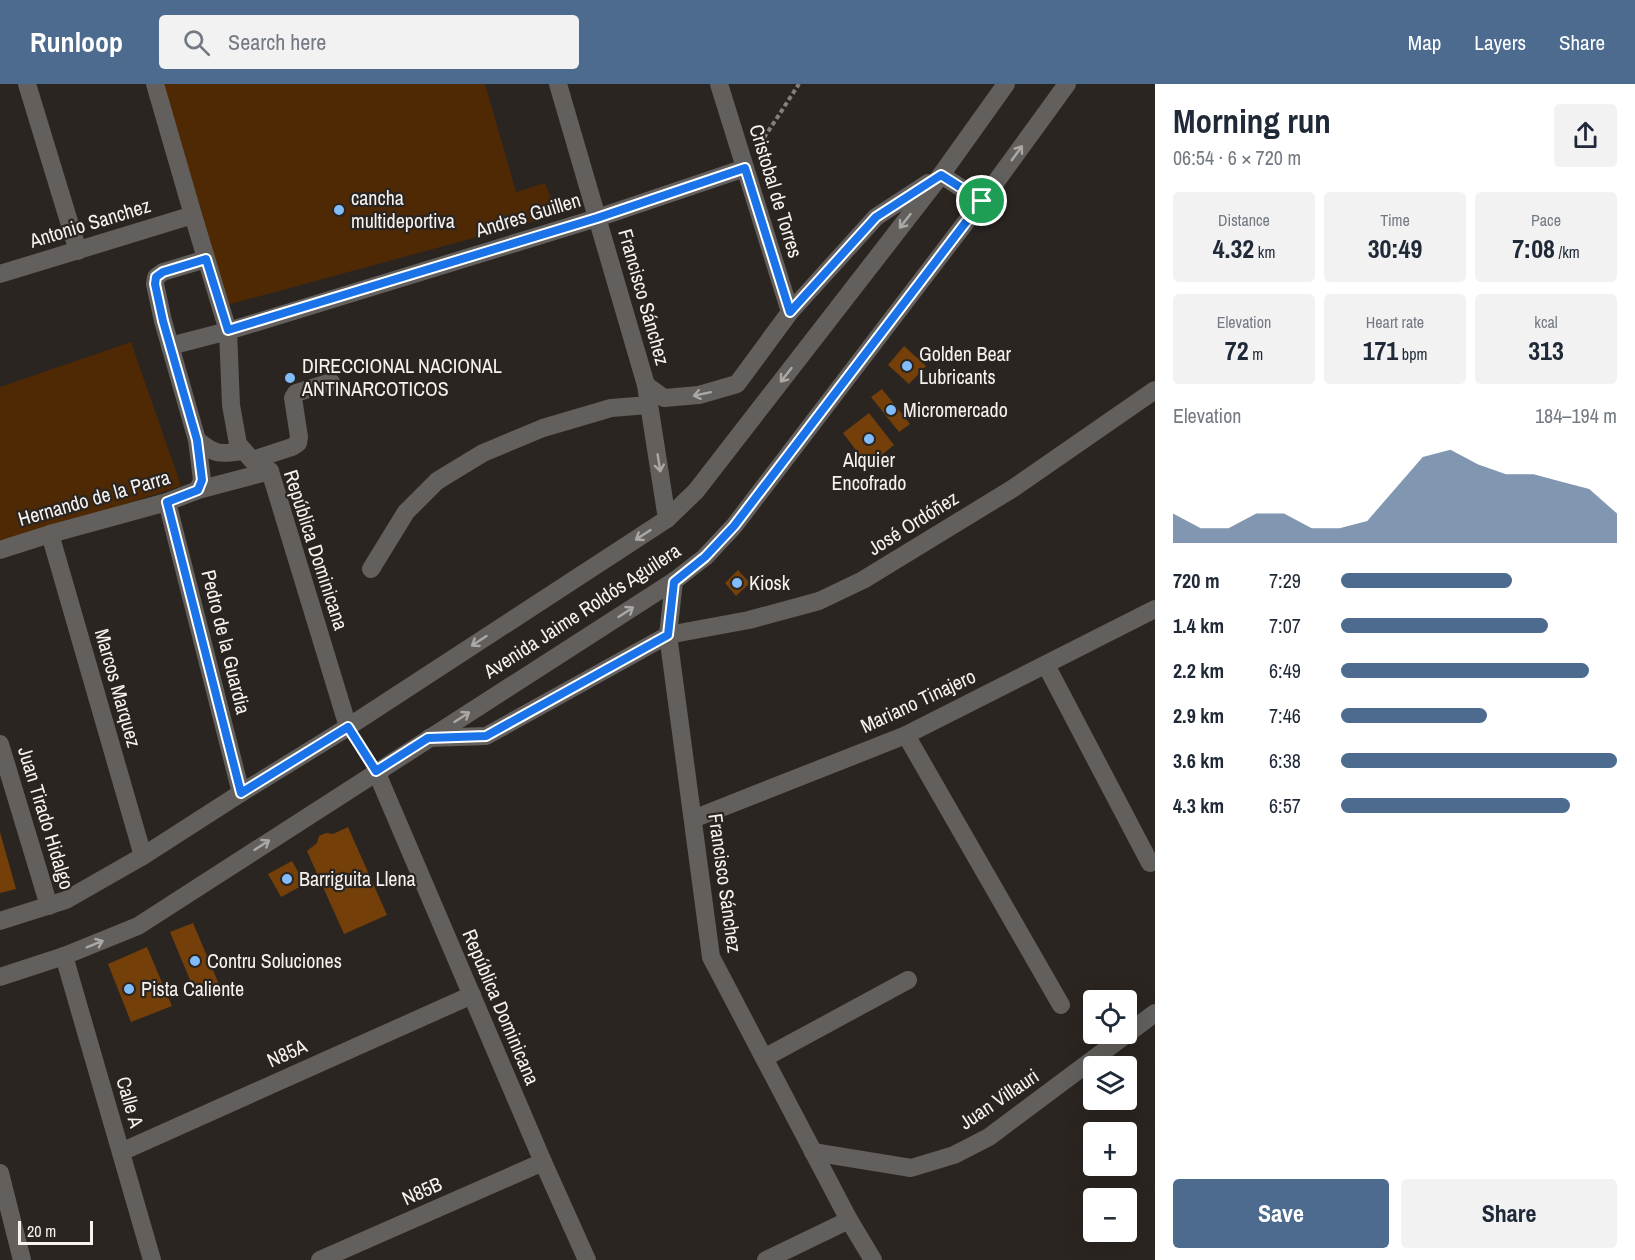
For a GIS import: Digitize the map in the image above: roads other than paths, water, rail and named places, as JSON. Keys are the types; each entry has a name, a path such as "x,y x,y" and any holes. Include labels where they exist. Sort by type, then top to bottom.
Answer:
{"street":[{"path":"27,84 78,251"},
{"path":"155,84 228,330 231,405 238,444 248,455"},
{"name":"Francisco Sánchez","path":"558,84 646,385 667,519"},
{"name":"Cristobal de Torres","path":"719,84 790,312"},
{"name":"Avenida Jaime Roldós Aguilera","path":"0,921 66,900 143,856 348,727 667,519 696,491 941,175 1006,84"},
{"name":"Avenida Jaime Roldós Aguilera","path":"0,977 64,956 138,926 376,771 674,582 705,557 734,526 982,201 1067,84"},
{"name":"Andres Guillen","path":"170,346 597,218 745,168"},
{"path":"941,175 982,201"},
{"name":"Francisco Sánchez","path":"646,385 664,398 699,395 737,384 790,312 876,217 941,175"},
{"name":"Antonio Sanchez","path":"0,274 193,215"},
{"path":"198,490 202,480 197,440 155,284 156,277 163,272 206,259"},
{"path":"197,440 210,451 248,455 292,447 298,443 299,437 293,398 296,393 331,382"},
{"name":"José Ordóñez","path":"428,738 486,736 668,635 749,620 819,601 863,580 1012,489 1155,390"},
{"path":"371,569 406,512 437,481 483,453 543,428 611,408 649,405"},
{"name":"República Dominicana","path":"248,455 270,471 348,727"},
{"name":"Hernando de la Parra","path":"0,550 167,502 198,490 270,471"},
{"name":"Pedro de la Guardia","path":"167,502 241,793"},
{"name":"Marcos Marquez","path":"50,534 143,856"},
{"name":"Francisco Sánchez","path":"674,582 668,635 711,957 849,1220 873,1260"},
{"name":"Mariano Tinajero","path":"693,819 906,735 1155,609"},
{"path":"1046,665 1150,863"},
{"path":"906,735 1061,1005"},
{"name":"Juan Tirado Hidalgo","path":"0,744 49,906"},
{"name":"República Dominicana","path":"376,771 587,1260"},
{"name":"Calle A","path":"64,956 152,1260"},
{"path":"764,1058 908,980"},
{"name":"N85A","path":"121,1152 472,995"},
{"name":"Juan Villauri","path":"813,1152 911,1168 954,1155 989,1137 1155,1013"},
{"name":"N85B","path":"320,1260 543,1162"},
{"path":"0,1173 22,1260"},
{"path":"766,1260 849,1220"}],"place":[{"name":"cancha multideportiva","path":"339,210"},
{"name":"Golden Bear Lubricants","path":"907,366"},
{"name":"DIRECCIONAL NACIONAL ANTINARCOTICOS","path":"290,378"},
{"name":"Micromercado","path":"891,410"},
{"name":"Alquier Encofrado","path":"869,439"},
{"name":"Kiosk","path":"737,583"},
{"name":"Barriguita Llena","path":"287,879"},
{"name":"Contru Soluciones","path":"195,961"},
{"name":"Pista Caliente","path":"129,989"}]}
